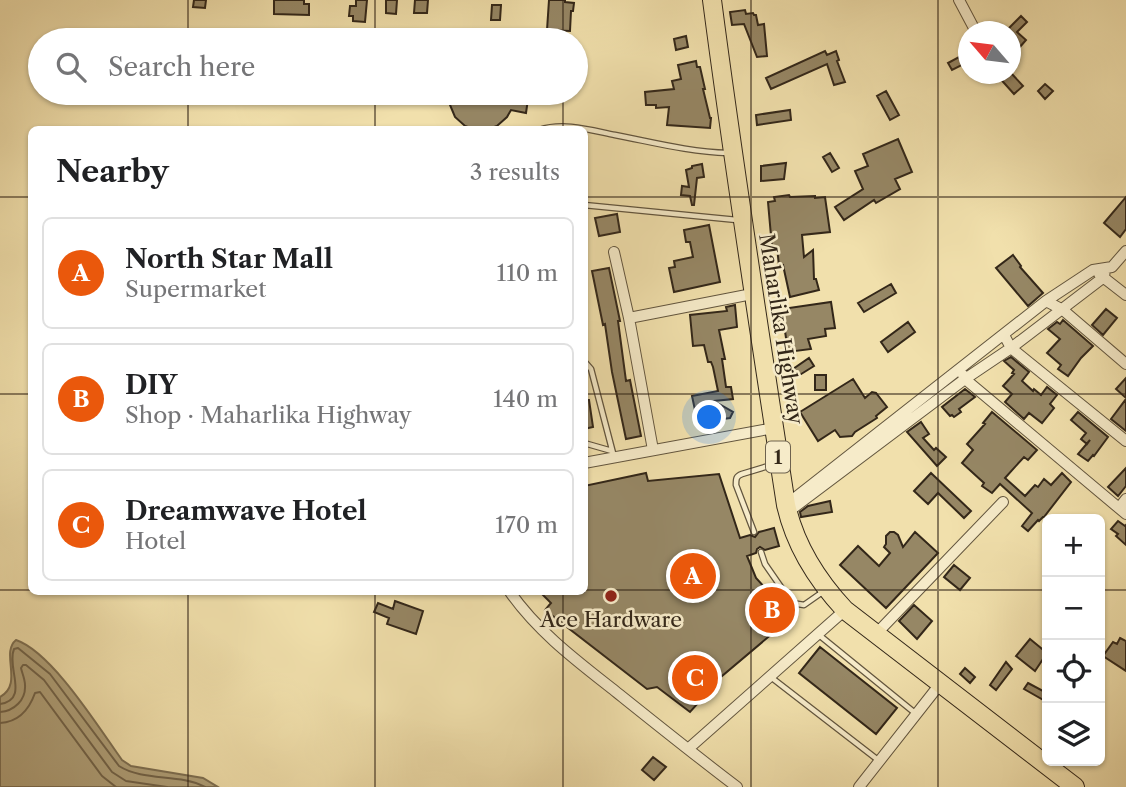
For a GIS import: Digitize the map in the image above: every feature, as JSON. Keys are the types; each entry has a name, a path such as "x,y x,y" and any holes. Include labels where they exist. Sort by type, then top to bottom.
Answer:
{"highway":[{"name":"Maharlika Highway","path":"712,0 741,220 779,463 787,508 808,563 845,610 1075,787"}],"street":[{"path":"959,0 970,21"},
{"path":"787,508 1063,310 1112,267 1126,251"},
{"path":"614,252 653,450"},
{"path":"787,508 959,368 1046,301 1093,270 1105,273 1126,295"},
{"path":"629,318 752,294"},
{"path":"1046,301 1063,310 1126,365"},
{"path":"1004,335 1012,348 1126,441"},
{"path":"959,368 965,379 1124,507"},
{"path":"588,462 613,454 653,450 774,428"},
{"path":"876,634 1003,502"},
{"path":"512,595 536,624 562,648 737,787"},
{"path":"688,750 845,610"},
{"path":"859,787 940,684"}],"lane":[{"path":"588,130 682,149 732,153"},
{"path":"588,205 741,220"},
{"path":"588,366 613,454"},
{"path":"588,445 613,454"},
{"path":"754,532 736,479 738,475 779,463"},
{"path":"761,552 765,564 792,603 804,605 827,589"},
{"path":"818,634 916,713"},
{"path":"770,676 879,761"}],"water":[{"path":"16,640 45,659 74,692 122,760 131,766 203,778 218,787 0,787 0,697 10,684 10,653"}],"building":[{"path":"194,0 206,0 205,8 193,7"},
{"path":"274,0 304,0 304,4 309,4 309,15 274,14"},
{"path":"356,0 367,0 365,22 353,21 353,16 349,16 350,6 356,6"},
{"path":"386,0 397,0 396,14 386,13"},
{"path":"415,0 428,0 427,13 414,13"},
{"path":"549,0 574,3 570,28 547,28"},
{"path":"492,5 501,5 500,20 491,20"},
{"path":"745,10 746,14 756,15 758,25 764,24 767,56 757,57 744,24 732,25 730,12"},
{"path":"1021,16 1027,22 1021,28 1021,21 1016,21"},
{"path":"686,36 688,47 676,50 674,39"},
{"path":"825,51 827,55 836,51 845,82 834,85 827,64 771,89 766,78"},
{"path":"958,58 958,67 952,70 948,63"},
{"path":"696,61 705,89 711,118 710,128 667,125 669,107 656,108 656,105 646,105 645,92 674,89 672,81 681,79 678,65"},
{"path":"1005,84 1023,86 1014,94"},
{"path":"1045,84 1053,91 1045,99 1038,91"},
{"path":"886,91 899,115 890,120 877,96"},
{"path":"450,105 527,105 526,113 511,110 497,126 465,126 455,117"},
{"path":"790,110 791,120 757,125 756,115"},
{"path":"898,139 912,172 895,179 900,189 876,203 874,200 844,220 835,207 863,189 855,171 868,166 863,154"},
{"path":"830,153 839,168 832,172 823,157"},
{"path":"786,163 784,179 761,181 761,166"},
{"path":"702,164 704,177 697,178 692,205 690,196 681,195 682,186 689,187 686,170"},
{"path":"774,197 825,197 830,232 802,235 804,257 813,250 814,279 819,290 790,297 783,265 779,266 777,247 772,247 768,202 775,201"},
{"path":"1126,197 1126,229 1120,237 1104,223"},
{"path":"617,214 620,232 599,236 595,218"},
{"path":"709,225 720,282 674,292 669,268 675,267 674,261 693,257 684,230"},
{"path":"1013,255 1043,293 1028,306 996,268"},
{"path":"609,268 620,321 626,381 630,380 641,436 626,439 605,324 603,325 592,271"},
{"path":"891,284 896,293 864,312 858,303"},
{"path":"831,302 835,328 825,329 826,336 808,339 811,349 788,352 785,331 779,332 775,310"},
{"path":"735,305 737,327 719,330 725,359 722,359 726,387 731,387 733,399 714,401 733,412 730,418 709,421 706,408 695,410 692,396 718,391 713,367 711,362 708,362 704,345 693,346 690,315 727,311 726,307"},
{"path":"1106,309 1117,318 1103,335 1092,325"},
{"path":"1063,320 1093,346 1068,376 1058,369 1061,365 1047,353 1060,339 1048,329"},
{"path":"908,322 915,332 888,352 881,342"},
{"path":"1011,357 1029,372 1022,381 1033,391 1034,389 1041,395 1047,387 1057,395 1050,404 1054,408 1042,423 1029,413 1024,419 1005,402 1012,394 1003,386 1014,374 1014,370 1004,361"},
{"path":"809,358 814,366 798,376 793,369"},
{"path":"815,375 826,375 826,390 815,390"},
{"path":"1126,378 1126,398 1116,389"},
{"path":"853,379 865,398 872,392 876,393 887,407 852,436 840,437 835,430 818,441 800,412"},
{"path":"965,389 975,397 959,409 961,412 954,417 950,416 942,407"},
{"path":"1126,399 1126,431 1111,419"},
{"path":"588,400 589,400 593,427 588,428"},
{"path":"992,412 1037,450 1028,460 1024,457 1005,478 1025,496 1044,479 1051,485 1062,473 1071,482 1046,514 1042,514 1042,518 1028,531 1022,526 1032,513 1000,484 992,493 982,486 984,483 962,463 973,450 967,444 985,424 983,423"},
{"path":"1078,412 1108,437 1088,461 1078,454 1087,444 1081,439 1086,433 1071,420"},
{"path":"921,422 929,434 923,438 934,450 936,448 946,457 937,466 907,432"},
{"path":"1126,468 1126,486 1118,496 1108,487"},
{"path":"646,473 648,481 719,474 740,538 750,535 755,537 759,532 774,528 779,546 765,550 760,547 756,553 747,556 756,578 792,617 696,698 700,701 690,712 657,687 647,689 545,610 551,603 543,595 588,595 588,485"},
{"path":"931,473 971,511 964,518 938,493 928,504 914,491"},
{"path":"830,501 832,512 801,517 800,512 808,506"},
{"path":"1118,521 1126,525 1126,545 1111,529"},
{"path":"890,532 898,535 903,547 915,532 938,553 886,608 840,565 858,546 879,566 890,553 884,547 886,536"},
{"path":"954,565 970,578 960,590 944,577"},
{"path":"395,601 423,611 416,634 387,624 389,618 374,612 378,603 393,609"},
{"path":"914,605 932,621 917,639 899,621"},
{"path":"1120,638 1126,641 1126,671 1105,657 1113,642 1117,644"},
{"path":"1030,639 1042,649 1042,660 1035,671 1016,656"},
{"path":"820,647 897,708 876,734 799,673"},
{"path":"1006,662 1012,669 996,690 990,685"},
{"path":"965,668 975,677 970,683 960,674"},
{"path":"1028,683 1042,690 1042,699 1024,689"},
{"path":"653,757 666,767 654,780 642,770"}],"place":[{"name":"North Star Mall","path":"693,576"},
{"name":"Ace Hardware","path":"611,596"},
{"name":"DIY","path":"772,610"},
{"name":"Dreamwave Hotel","path":"695,678"}]}
